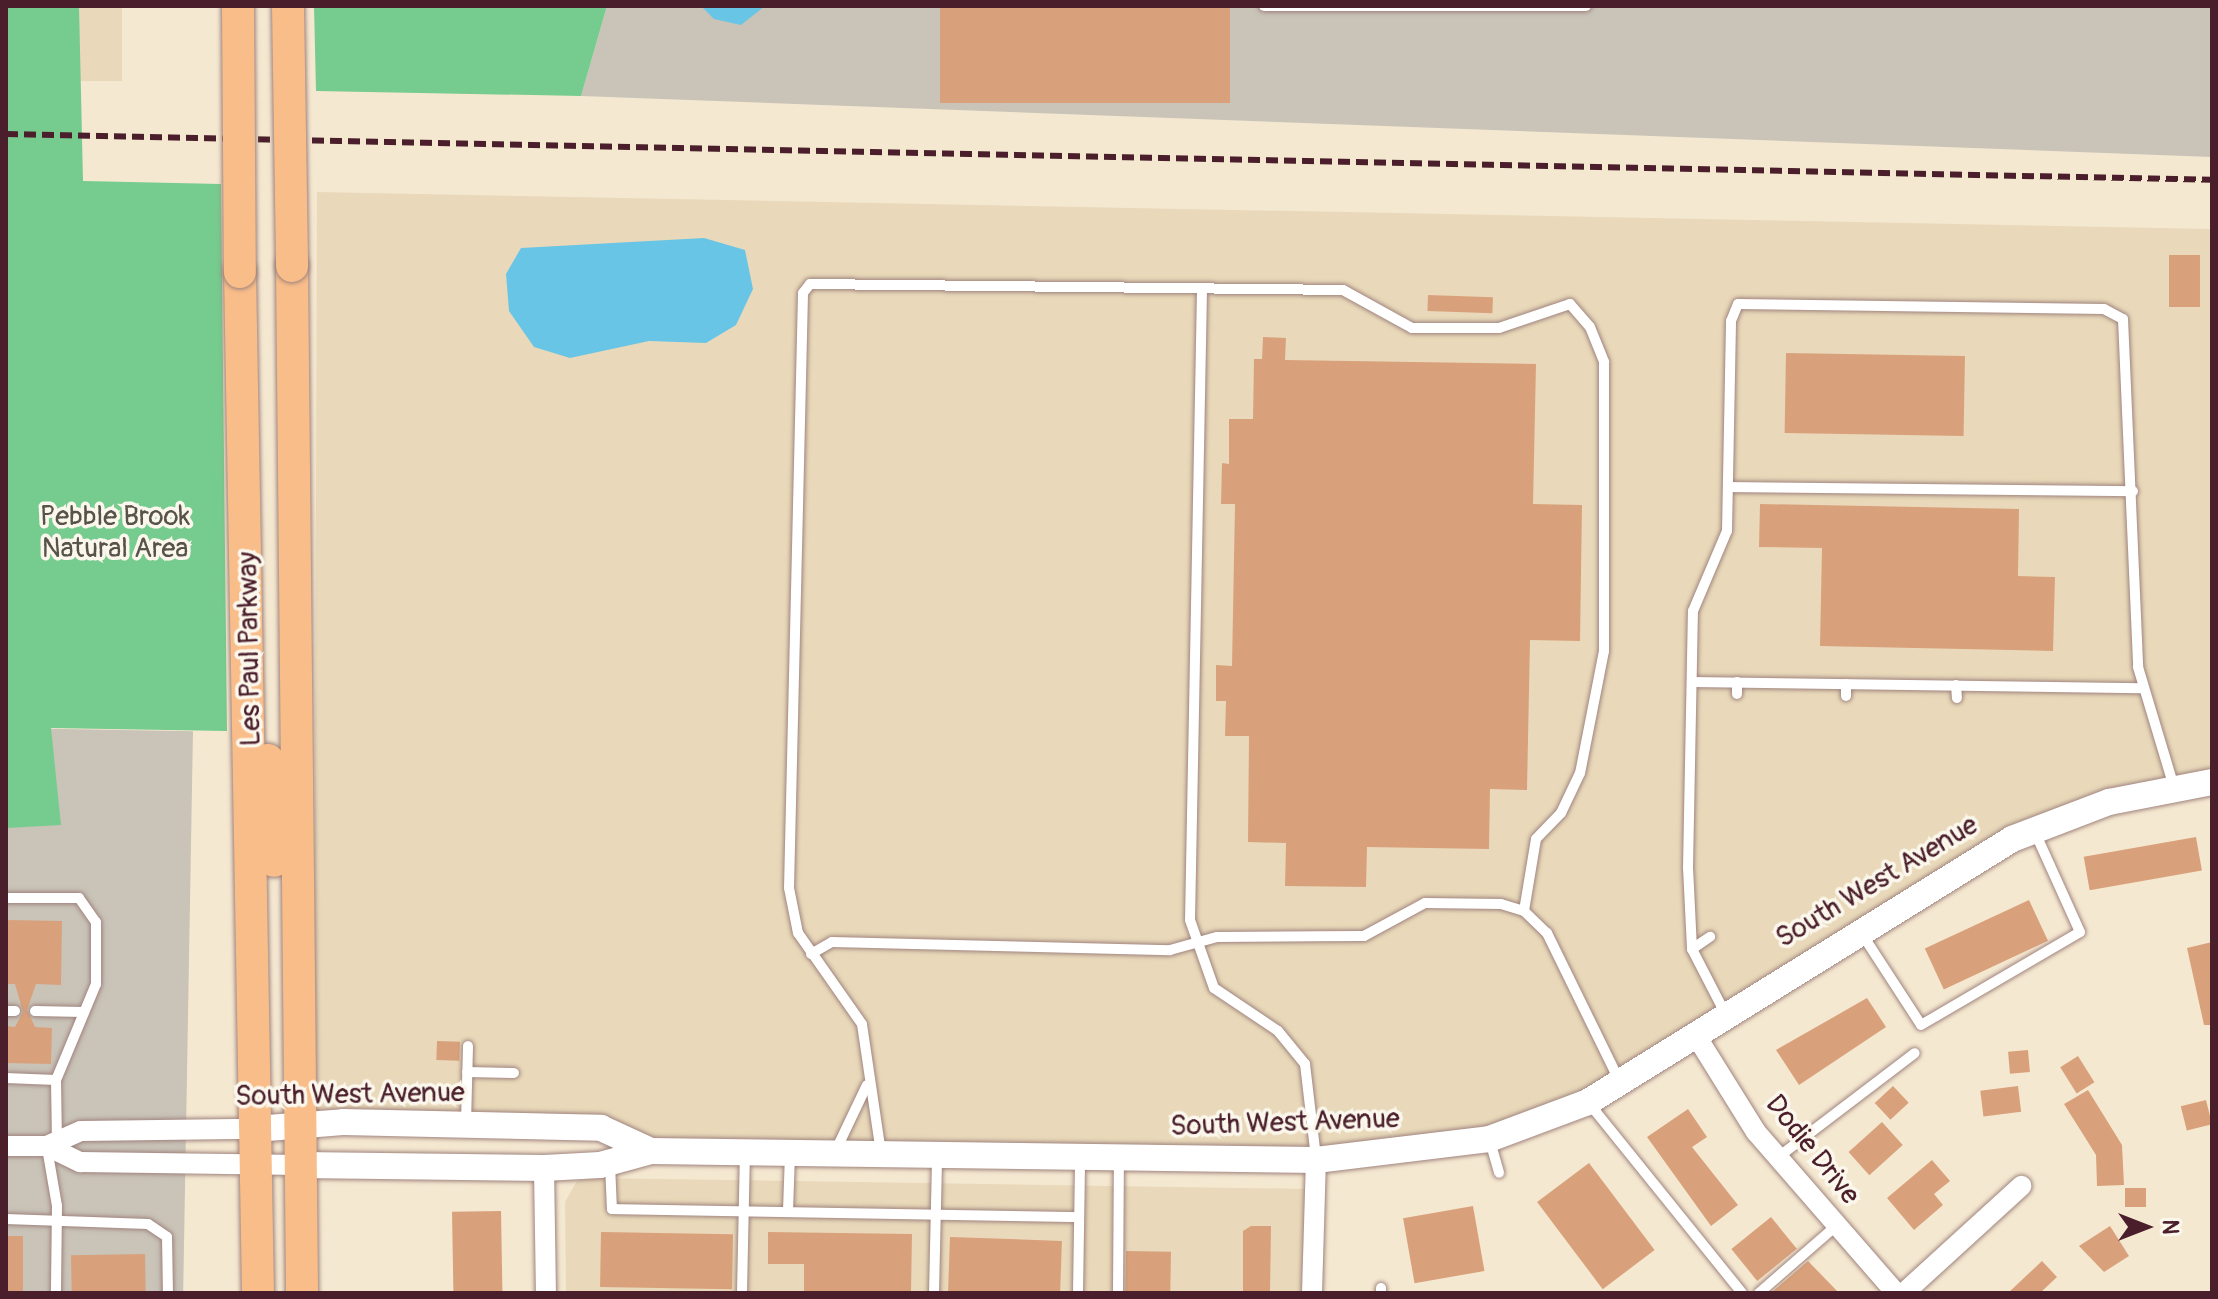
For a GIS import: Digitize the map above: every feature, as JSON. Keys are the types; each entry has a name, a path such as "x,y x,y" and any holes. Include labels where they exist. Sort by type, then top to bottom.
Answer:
{"main road":[{"name":"Les Paul Parkway","path":"238,6 240,272 251,649 278,1126"},
{"name":"Les Paul Parkway","path":"258,1293 277,1164 278,1126 292,266 288,6"},
{"path":"278,1126 280,1293"},
{"name":"Les Paul Parkway","path":"277,1164 302,1293"}],"street":[{"name":"South West Avenue","path":"52,1144 80,1162 544,1168 610,1162 651,1151 881,1157 1316,1160 1489,1139 1588,1102 1859,929 2034,829 2174,787 2212,782"},
{"name":"Dodie Drive","path":"1695,1034 1777,1158 1896,1293"},
{"name":"South West Avenue","path":"6,1146 52,1144 81,1131 466,1125 601,1128 651,1151"},
{"path":"1312,1293 1316,1160"},
{"path":"544,1168 546,1293"},
{"path":"1904,1293 2021,1186"}],"lane":[{"path":"1264,6 1586,6"},
{"path":"881,1157 867,1085 862,1024 811,954 789,888 803,293 824,280 1202,290 1343,290 1412,328 1499,328 1570,304 1590,327 1604,362 1608,434 1604,651 1580,773 1561,813 1536,839 1524,911"},
{"path":"1202,290 1194,942 1214,988 1278,1031 1305,1064 1316,1160"},
{"path":"1725,1013 1692,949 1692,682 1693,611 1727,531 1732,310 1768,299 2115,312 2127,330 2142,688 2174,787"},
{"path":"1729,487 2133,491"},
{"path":"1692,682 2142,688"},
{"path":"1737,682 1737,694"},
{"path":"1792,683 1792,695"},
{"path":"1846,684 1846,696"},
{"path":"1900,685 1900,697"},
{"path":"1956,685 1957,698"},
{"path":"1859,929 1921,1025 2080,932 2034,829"},
{"path":"6,898 79,898 96,922 96,984 56,1080 52,1144 57,1219 56,1293"},
{"path":"811,954 832,942 1170,950 1194,942 1364,936 1425,903 1524,911 1547,933 1620,1081"},
{"path":"1692,949 1710,937"},
{"path":"35,1011 84,1012"},
{"path":"466,1125 468,1046"},
{"path":"1777,1158 1915,1053"},
{"path":"467,1072 514,1073"},
{"path":"6,1078 56,1080"},
{"path":"834,1156 867,1085"},
{"path":"1588,1102 1742,1293"},
{"path":"1489,1139 1499,1173"},
{"path":"742,1293 745,1153"},
{"path":"788,1211 790,1155"},
{"path":"934,1293 937,1157"},
{"path":"1078,1293 1080,1159"},
{"path":"1118,1293 1123,1222 1119,1160"},
{"path":"610,1162 612,1209 1079,1217"},
{"path":"6,1219 148,1224 167,1237 168,1293"},
{"path":"1759,1293 1836,1226"}],"shaded area":[{"path":"6,6 122,6 122,81 6,81"},
{"path":"607,6 2212,6 2212,157 581,96"},
{"path":"317,192 2212,229 2212,779 2053,818 1586,1100 1432,1148 651,1148 604,1126 314,1120"},
{"path":"6,728 193,731 183,1293 6,1293"},
{"path":"593,1178 1311,1189 1309,1237 1301,1293 566,1293 565,1202 577,1181"}],"green space":[{"name":"Pebble Brook Natural Area","path":"6,6 79,6 83,181 221,184 227,731 51,728 61,825 6,828"},
{"path":"314,6 607,6 581,96 316,91"}],"water":[{"path":"701,6 765,6 741,25 714,19"},
{"path":"704,238 745,250 753,289 736,325 706,343 649,341 570,358 534,347 509,311 506,274 521,248"}],"building":[{"path":"940,6 1230,6 1230,103 940,103"},
{"path":"2169,255 2200,255 2200,307 2169,307"},
{"path":"1428,295 1493,297 1492,313 1427,311"},
{"path":"1263,337 1286,338 1285,360 1536,364 1533,504 1582,505 1580,641 1530,640 1527,790 1490,789 1489,849 1367,847 1366,887 1285,886 1286,843 1248,842 1249,736 1225,736 1226,701 1216,701 1216,665 1232,666 1235,504 1221,504 1222,463 1229,464 1229,419 1253,419 1254,359 1262,359"},
{"path":"1786,353 1965,356 1964,436 1785,433"},
{"path":"1760,504 2019,509 2018,576 2055,577 2053,651 1820,646 1822,548 1759,547"},
{"path":"2196,837 2202,870 2090,890 2084,857"},
{"path":"2029,900 2048,941 1944,989 1925,949"},
{"path":"6,920 62,921 61,985 36,984 27,1010 35,1027 52,1028 51,1064 6,1063 6,1026 15,1027 23,1012 15,984 6,984"},
{"path":"2212,942 2212,1025 2204,1025 2187,948"},
{"path":"1867,998 1886,1027 1799,1085 1776,1050"},
{"path":"437,1041 460,1042 459,1061 436,1060"},
{"path":"2028,1050 2030,1072 2010,1074 2008,1052"},
{"path":"2078,1056 2094,1082 2077,1093 2060,1067"},
{"path":"1893,1086 1909,1103 1890,1120 1875,1103"},
{"path":"2018,1086 2021,1112 1983,1116 1980,1091"},
{"path":"2088,1090 2122,1145 2124,1185 2097,1186 2096,1155 2064,1104"},
{"path":"2206,1100 2212,1124 2187,1131 2181,1106"},
{"path":"1688,1109 1707,1137 1692,1147 1738,1205 1711,1226 1647,1137"},
{"path":"1882,1122 1903,1145 1869,1175 1849,1152"},
{"path":"1932,1160 1950,1181 1934,1194 1943,1205 1914,1230 1887,1198"},
{"path":"1589,1163 1655,1250 1603,1289 1537,1202"},
{"path":"2125,1188 2146,1188 2146,1207 2125,1207"},
{"path":"1473,1206 1484,1271 1415,1283 1403,1218"},
{"path":"501,1211 502,1293 453,1293 452,1212"},
{"path":"1771,1217 1797,1249 1757,1281 1731,1249"},
{"path":"1251,1226 1271,1226 1270,1293 1243,1293 1243,1231"},
{"path":"2110,1226 2129,1256 2104,1272 2079,1246"},
{"path":"601,1232 733,1234 732,1289 600,1287"},
{"path":"768,1232 912,1234 911,1293 804,1291 804,1264 768,1264"},
{"path":"6,1236 23,1236 23,1293 6,1293"},
{"path":"950,1237 1062,1241 1060,1293 948,1292"},
{"path":"1126,1251 1171,1252 1170,1293 1125,1293"},
{"path":"145,1254 146,1293 72,1293 71,1255"},
{"path":"1808,1261 1839,1293 1771,1293"},
{"path":"2042,1261 2057,1277 2040,1293 2008,1293"}],"railway":[{"path":"6,134 2212,180"}]}
